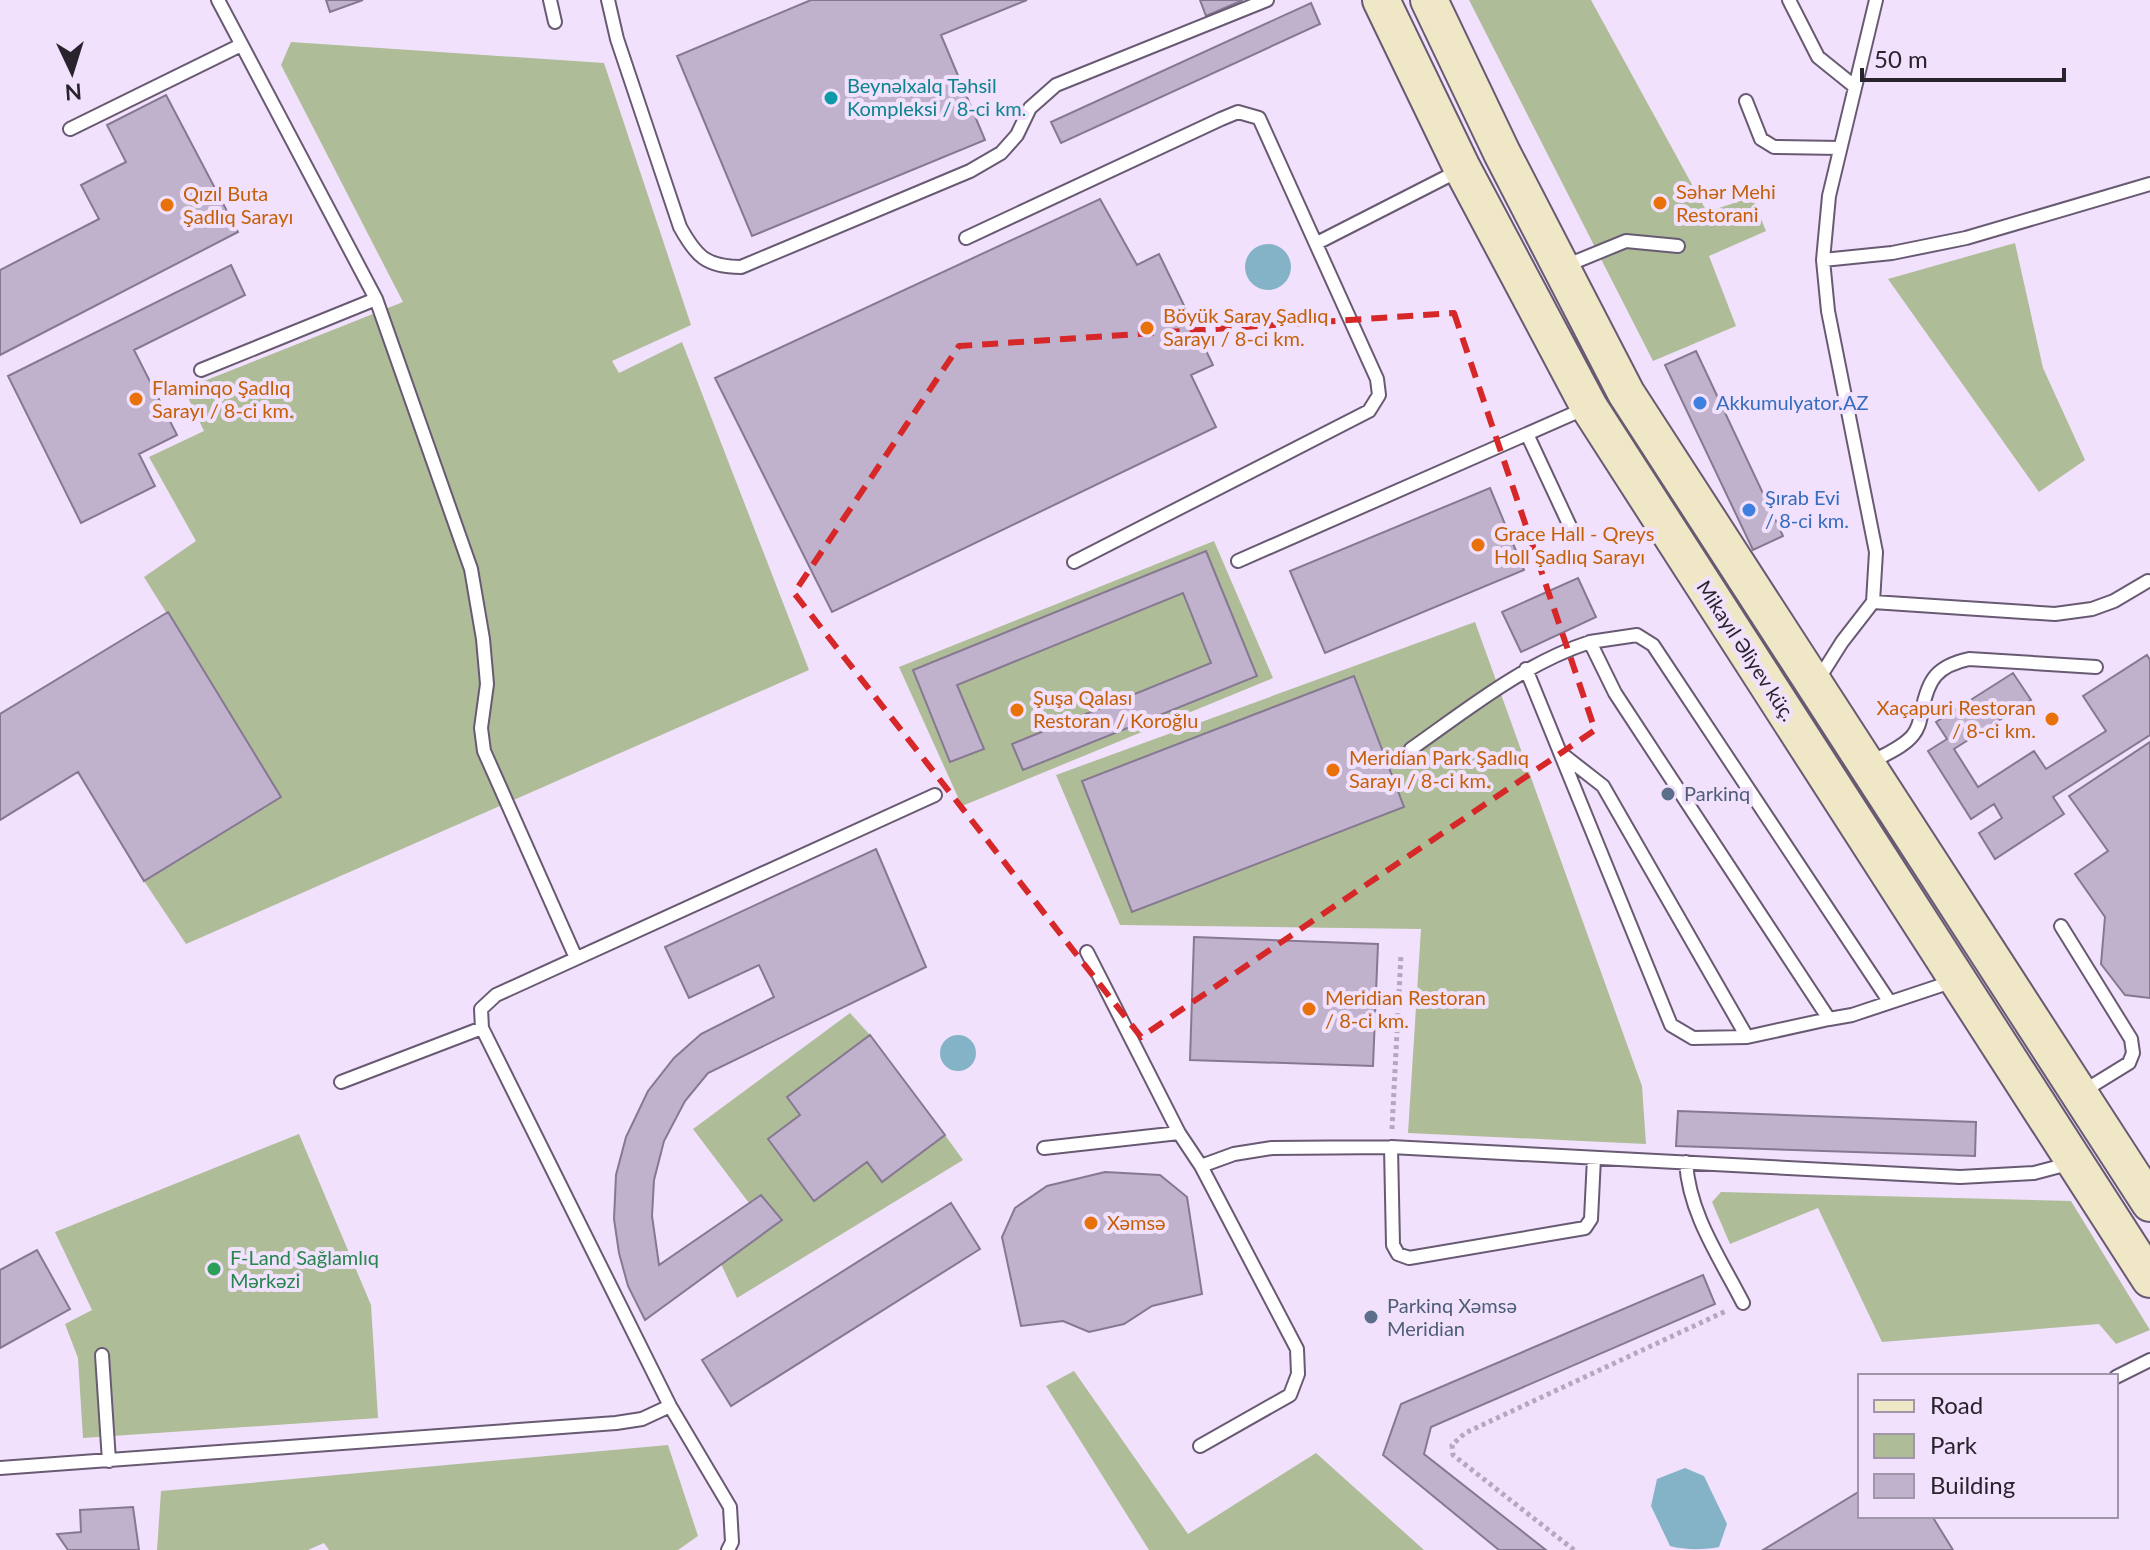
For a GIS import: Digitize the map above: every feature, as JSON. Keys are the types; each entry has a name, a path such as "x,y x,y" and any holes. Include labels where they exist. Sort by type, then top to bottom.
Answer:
{"main road":[{"name":"Mikayıl Əliyev küç.","path":"1381,0 1462,168 1589,407 2150,1279"},
{"path":"1429,0 1502,153 1626,393 1814,687 2148,1195"}],"lane":[{"path":"218,0 376,299 471,569 487,684 481,728 484,751 576,958"},
{"path":"550,0 555,22"},
{"path":"608,0 617,39 680,227 694,253 721,267 741,267 970,171 1001,153 1017,135 1030,108 1056,85 1267,0"},
{"path":"1789,0 1818,57 1854,86"},
{"path":"1814,687 1842,642 1873,602 1876,552 1828,311 1823,260 1829,196 1876,0"},
{"path":"70,129 241,45"},
{"path":"1746,101 1761,139 1774,147 1840,148"},
{"path":"966,238 1238,112 1259,118 1377,379 1379,395 1369,411 1074,562"},
{"path":"1317,243 1462,168"},
{"path":"1823,260 1892,253 1966,238 2150,184"},
{"path":"1562,267 1626,241 1678,246"},
{"path":"201,370 376,299"},
{"path":"1238,561 1589,407"},
{"path":"1527,434 1575,537"},
{"path":"1873,602 2055,614 2092,609 2114,601 2148,581"},
{"path":"1411,749 1526,669 1590,642 1637,635 1653,645 1889,1001"},
{"path":"1590,642 1615,693 1829,1019"},
{"path":"1867,765 1912,737 1919,726 1922,707 1935,675 1950,663 1969,659 2096,667"},
{"path":"1526,669 1671,1025 1693,1038 1747,1037 1852,1015 1957,981"},
{"path":"1559,752 1603,786 1747,1037"},
{"path":"728,1550 732,1542 730,1507 670,1406 482,1028 481,1009 496,995 935,795"},
{"path":"2061,926 2131,1039 2133,1053 2129,1063 2079,1094"},
{"path":"1087,952 1179,1133 1201,1166 1297,1349 1298,1374 1290,1395 1200,1446"},
{"path":"341,1082 482,1028"},
{"path":"1044,1148 1179,1133"},
{"path":"1201,1166 1234,1154 1272,1148 1391,1147 1960,1177 2034,1173 2075,1162"},
{"path":"1391,1147 1393,1245 1398,1254 1409,1258 1585,1228 1591,1219 1594,1158"},
{"path":"1686,1162 1692,1204 1743,1303"},
{"path":"102,1355 109,1461"},
{"path":"2118,1376 2150,1360"},
{"path":"0,1468 616,1423 642,1419 670,1406"}],"path":[{"path":"1391,1147 1401,954"},
{"path":"1574,1550 1453,1455 1452,1445 1465,1433 1743,1303"}],"highlighted area":[{"path":"1454,313 1595,730 1141,1037 794,593 959,346"}],"green space":[{"path":"1469,0 1591,0 1707,212 1752,197 1766,231 1709,256 1736,326 1653,361"},
{"path":"291,42 604,63 691,325 612,361 619,373 682,342 809,670 186,944 144,881 281,797 144,577 196,541 149,457 204,431 184,389 403,302 281,65"},
{"path":"2015,243 2043,368 2085,460 2039,492 1888,279"},
{"path":"1214,541 1273,678 962,806 899,667"},
{"path":"1475,622 1642,1086 1646,1144 1408,1133 1421,929 1120,925 1056,775"},
{"path":"850,1013 870,1035 787,1097 800,1115 867,1162 882,1182 945,1135 963,1160 737,1298 721,1264 782,1219 761,1195 749,1203 693,1129"},
{"name":"F-Land Sağlamlıq Mərkəzi","path":"299,1134 371,1305 378,1418 83,1438 78,1358 65,1324 92,1310 55,1232"},
{"path":"1721,1192 2071,1201 2150,1330 2116,1344 2099,1324 1882,1342 1818,1208 1730,1244 1712,1202"},
{"path":"1074,1371 1188,1534 1316,1453 1424,1550 1149,1550 1046,1386"},
{"path":"668,1445 698,1536 678,1550 329,1550 324,1543 308,1550 157,1550 161,1491"}],"water":[{"path":"1268,244 1284,251 1291,267 1284,283 1268,290 1252,283 1245,267 1252,251"},
{"path":"958,1035 970,1041 976,1053 970,1065 958,1071 946,1065 940,1053 946,1041"},
{"path":"1685,1468 1704,1476 1727,1524 1719,1547 1694,1549 1670,1546 1651,1506 1657,1479"}],"building":[{"path":"326,0 363,0 330,12"},
{"name":"Beynəlxalq Təhsil Kompleksi / 8-ci km.","path":"811,0 1027,0 941,35 985,140 752,236 677,56"},
{"path":"1200,0 1243,0 1206,16"},
{"path":"1311,3 1320,24 1061,143 1051,122"},
{"path":"166,95 238,232 0,355 0,270 99,219 81,185 126,162 107,125"},
{"path":"1100,199 1137,265 1159,254 1213,365 1191,375 1216,427 832,612 715,378"},
{"path":"231,265 245,295 134,350 177,435 139,454 155,486 81,523 8,376"},
{"path":"1696,351 1783,536 1753,550 1665,365"},
{"path":"1490,488 1524,570 1325,653 1290,571"},
{"path":"1206,551 1257,676 1023,770 1012,744 1211,663 1183,593 957,685 984,749 950,762 913,670"},
{"path":"1578,578 1596,617 1521,652 1502,612"},
{"path":"168,612 281,797 144,881 78,772 0,820 0,714"},
{"path":"2147,655 2150,660 2150,735 2053,797 2064,814 1995,859 1979,833 2002,818 1994,804 1971,819 1928,751 1947,739 1936,722 2013,673 2031,700 1954,749 1978,787 2034,751 2046,769 2106,731 2083,696"},
{"path":"1354,676 1404,807 1132,912 1082,781"},
{"path":"2150,742 2150,998 2125,995 2101,964 2105,917 2075,874 2108,851 2069,796"},
{"path":"876,849 926,967 708,1073 685,1101 664,1141 654,1180 652,1216 659,1265 761,1195 782,1220 645,1320 628,1286 614,1219 616,1175 626,1137 648,1091 674,1058 701,1034 774,997 759,965 689,998 665,947"},
{"path":"1194,937 1378,944 1373,1066 1190,1060"},
{"path":"870,1035 945,1135 882,1182 867,1162 814,1201 768,1139 800,1115 787,1097"},
{"path":"1678,1111 1976,1122 1975,1156 1676,1146"},
{"path":"1105,1172 1160,1175 1187,1197 1202,1294 1152,1306 1124,1324 1089,1332 1063,1321 1021,1326 1002,1237 1015,1208 1047,1186"},
{"path":"951,1203 980,1249 731,1406 702,1360"},
{"path":"37,1250 70,1309 0,1348 0,1270"},
{"path":"1703,1275 1715,1304 1431,1427 1424,1454 1546,1550 1499,1550 1383,1455 1401,1404"},
{"path":"1858,1492 1858,1518 1933,1518 1953,1550 1763,1550"},
{"path":"133,1507 139,1550 68,1550 57,1534 81,1532 80,1510"}],"place":[{"name":"Beynəlxalq Təhsil Kompleksi / 8-ci km.","path":"831,98"},
{"name":"Səhər Mehi Restorani","path":"1660,203"},
{"name":"Qızıl Buta Şadlıq Sarayı","path":"167,205"},
{"name":"Böyük Saray Şadlıq Sarayı / 8-ci km.","path":"1147,328"},
{"name":"Flaminqo Şadlıq Sarayı / 8-ci km.","path":"136,399"},
{"name":"Akkumulyator.AZ","path":"1700,403"},
{"name":"Şırab Evi / 8-ci km.","path":"1749,510"},
{"name":"Grace Hall - Qreys Holl Şadlıq Sarayı","path":"1478,545"},
{"name":"Şuşa Qalası Restoran / Koroğlu","path":"1017,710"},
{"name":"Xaçapuri Restoran / 8-ci km.","path":"2052,719"},
{"name":"Meridian Park Şadlıq Sarayı / 8-ci km.","path":"1333,770"},
{"name":"Parkinq","path":"1668,794"},
{"name":"Meridian Restoran / 8-ci km.","path":"1309,1009"},
{"name":"Xəmsə","path":"1091,1223"},
{"name":"F-Land Sağlamlıq Mərkəzi","path":"214,1269"},
{"name":"Parkinq Xəmsə Meridian","path":"1371,1317"}]}
